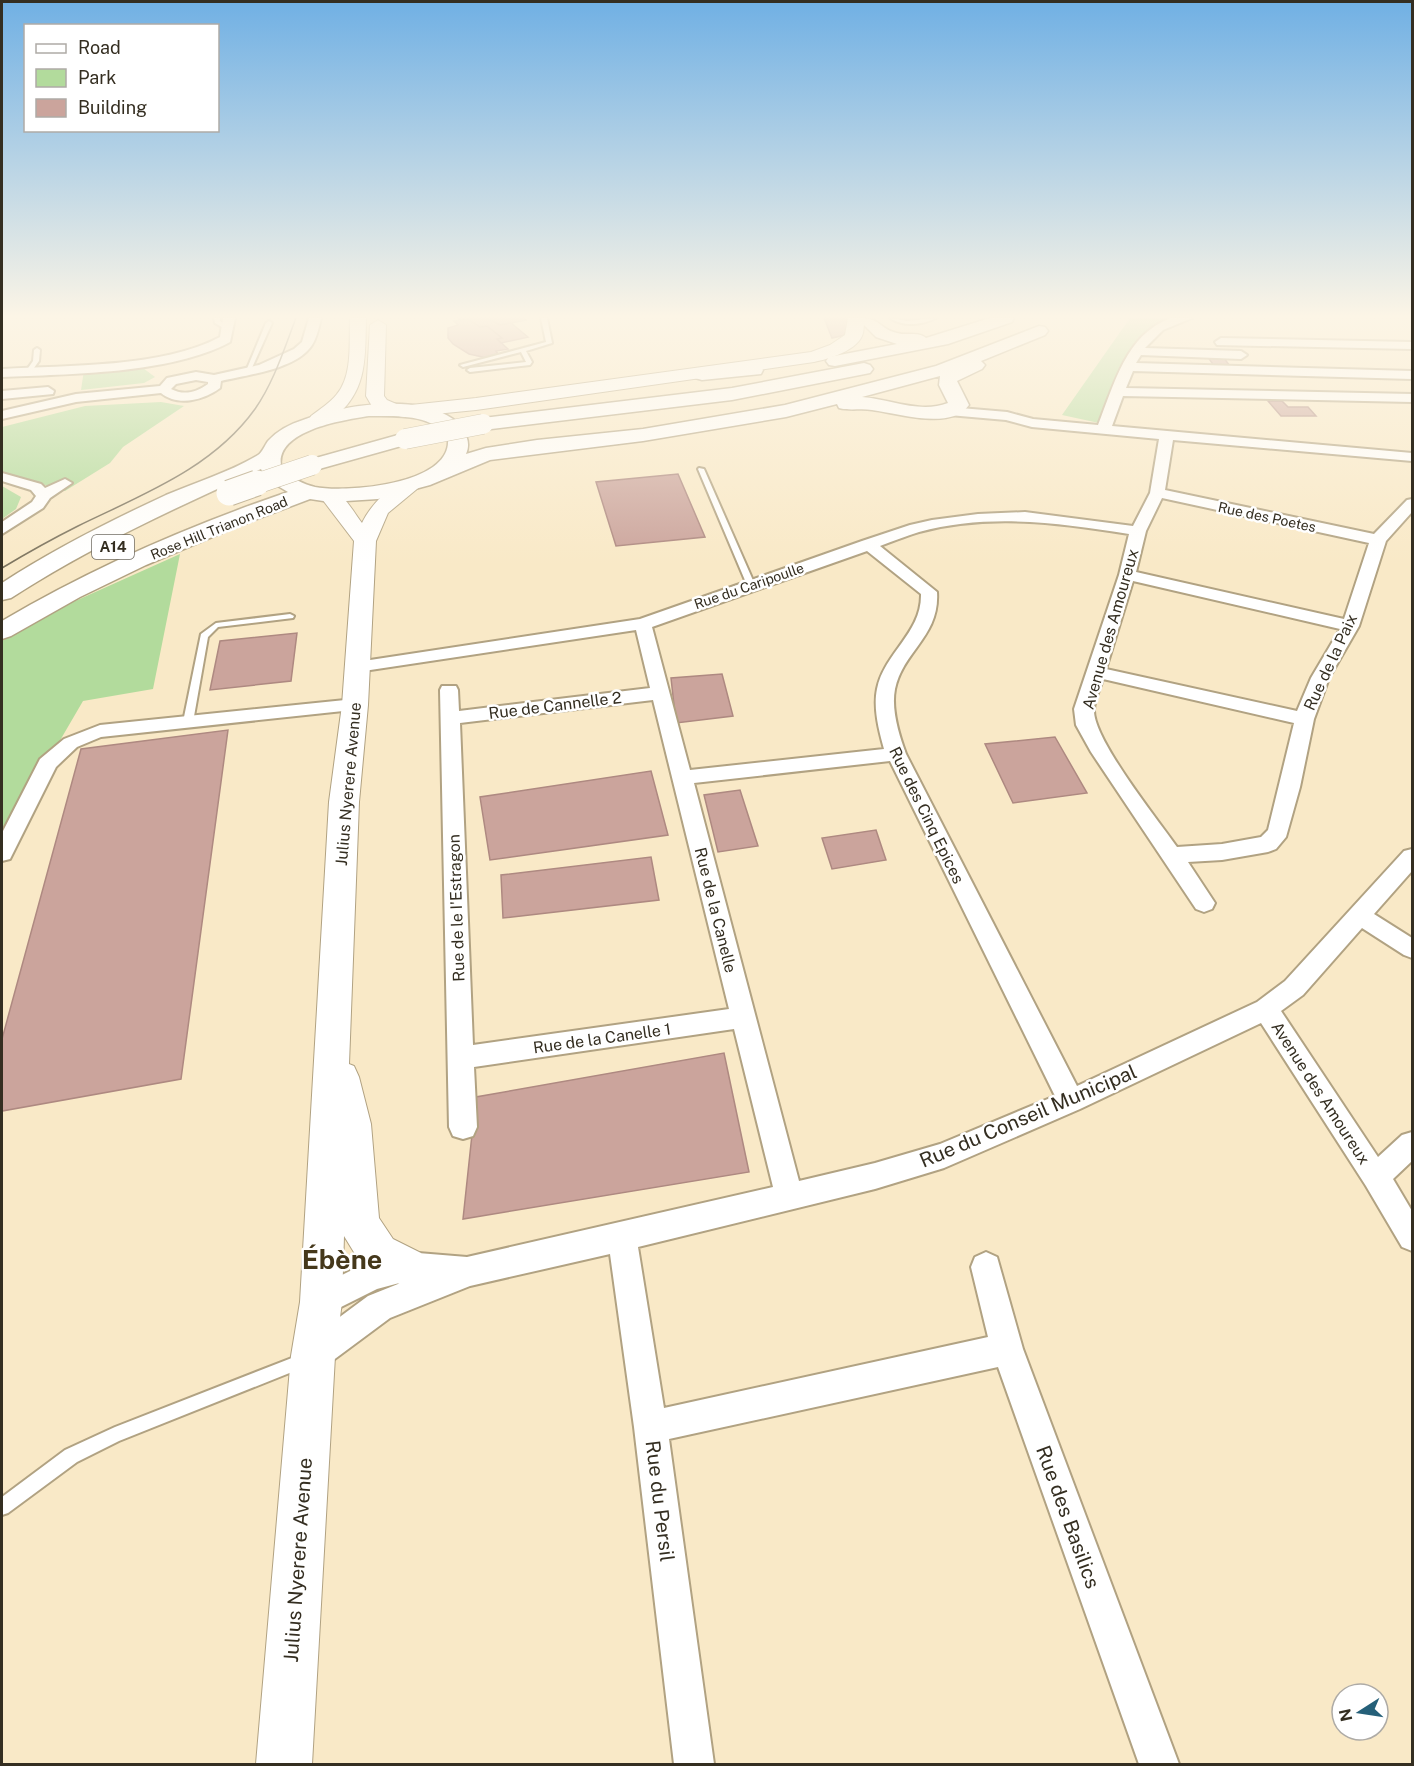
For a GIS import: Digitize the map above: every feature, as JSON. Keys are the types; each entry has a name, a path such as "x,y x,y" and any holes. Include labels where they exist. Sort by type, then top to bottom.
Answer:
{"main road":[{"name":"Julius Nyerere Avenue","path":"318,420 369,410 400,410 446,423 456,434 459,446 453,459 439,472 413,484 386,491 357,495 319,494 286,484 272,472 269,458 272,450 285,438 318,420 341,400"},
{"path":"378,400 380,404 400,410 500,400"},
{"name":"A14","path":"2,607 104,551 229,493 312,465 405,439 483,424 679,400"},
{"path":"439,472 486,454 537,446 643,435 786,411 828,400"},
{"path":"643,435 680,434 850,403 911,412 939,413 949,411 959,405 956,400"},
{"path":"2,593 55,559 172,501 269,458"},
{"name":"Julius Nyerere Avenue","path":"284,1764 313,1356 321,1302 332,1032 345,802 355,705 365,541 379,510 413,484"},
{"path":"319,494 365,541"},
{"name":"Rose Hill Trianon Road","path":"2,631 81,586 219,525 319,494"},
{"name":"Julius Nyerere Avenue","path":"313,1356 306,1293 317,1078 332,1032"},
{"path":"332,1032 352,1124 359,1223 378,1253 406,1267"}],"street":[{"path":"2,415 65,400"},
{"path":"1104,428 1115,400"},
{"path":"949,411 1007,416 1032,423 1412,458"},
{"name":"Avenue des Amoureux","path":"1167,434 1157,493 1138,531 1127,575 1084,709 1086,725 1101,752 1204,903"},
{"path":"2,477 36,487 44,495"},
{"path":"2,529 38,506 44,495 65,483"},
{"name":"Rue des Poetes","path":"1157,493 1378,540"},
{"name":"Rue de la Paix","path":"1172,855 1222,852 1268,844 1278,832 1290,788 1304,719 1320,678 1350,626 1378,540 1413,502"},
{"name":"Rue du Caripoulle","path":"357,667 643,624 916,528 981,518 1041,517 1138,531"},
{"name":"Rue des Cinq Epices","path":"868,544 928,592 931,604 926,620 886,689 890,737 896,754 1071,1101"},
{"path":"1127,575 1350,626"},
{"name":"Rue de la Canelle","path":"643,624 789,1196"},
{"path":"1095,672 1304,719"},
{"name":"Rue de le I'Estragon","path":"449,690 463,1127"},
{"name":"Rue de Cannelle 2","path":"450,718 660,693"},
{"path":"2,853 47,764 66,745 85,735 100,731 355,705"},
{"path":"682,778 896,754"},
{"name":"Rue du Conseil Municipal","path":"470,1271 875,1176 944,1155 1071,1101 1266,1009 1294,988 1413,857"},
{"path":"1360,916 1413,948"},
{"name":"Avenue des Amoureux","path":"1266,1009 1377,1177 1413,1238"},
{"name":"Rue de la Canelle 1","path":"462,1059 743,1017"},
{"path":"1377,1177 1413,1144"},
{"name":"Rue du Persil","path":"622,1237 651,1427 694,1764"},
{"path":"321,1302 372,1275 406,1267 470,1271"},
{"name":"Rue des Basilics","path":"986,1267 1007,1349 1159,1764"},
{"path":"313,1356 379,1307 470,1271"},
{"path":"651,1427 1007,1349"}],"lane":[{"path":"701,469 751,585"},
{"path":"188,722 202,642 208,630 216,625 290,616"},
{"path":"2,1506 71,1456 115,1435 313,1356"}],"green space":[{"path":"1072,400 1109,400 1099,423 1062,415"},
{"path":"161,402 184,406 123,447 110,463 65,491 2,472 2,427 85,406"},
{"path":"2,486 21,497 16,509 2,519"},
{"path":"180,554 153,689 83,701 2,840 2,641 44,615"}],"building":[{"path":"1268,401 1282,401 1288,407 1308,407 1316,416 1281,416"},
{"path":"678,474 705,537 616,546 596,482"},
{"path":"297,633 291,681 210,690 220,641"},
{"path":"722,674 733,716 676,723 671,678"},
{"path":"228,730 181,1079 2,1111 2,1039 81,749"},
{"path":"1055,737 1087,793 1013,803 985,744"},
{"path":"651,771 668,835 490,860 480,797"},
{"path":"740,790 758,846 718,852 704,795"},
{"path":"876,830 886,860 832,869 822,838"},
{"path":"651,857 659,900 503,918 501,875"},
{"path":"724,1053 749,1172 463,1219 476,1097"}],"tram line":[{"path":"2,568 197,464 238,430 261,400"}],"district":[{"name":"Ébène","path":"342,1260"}]}
